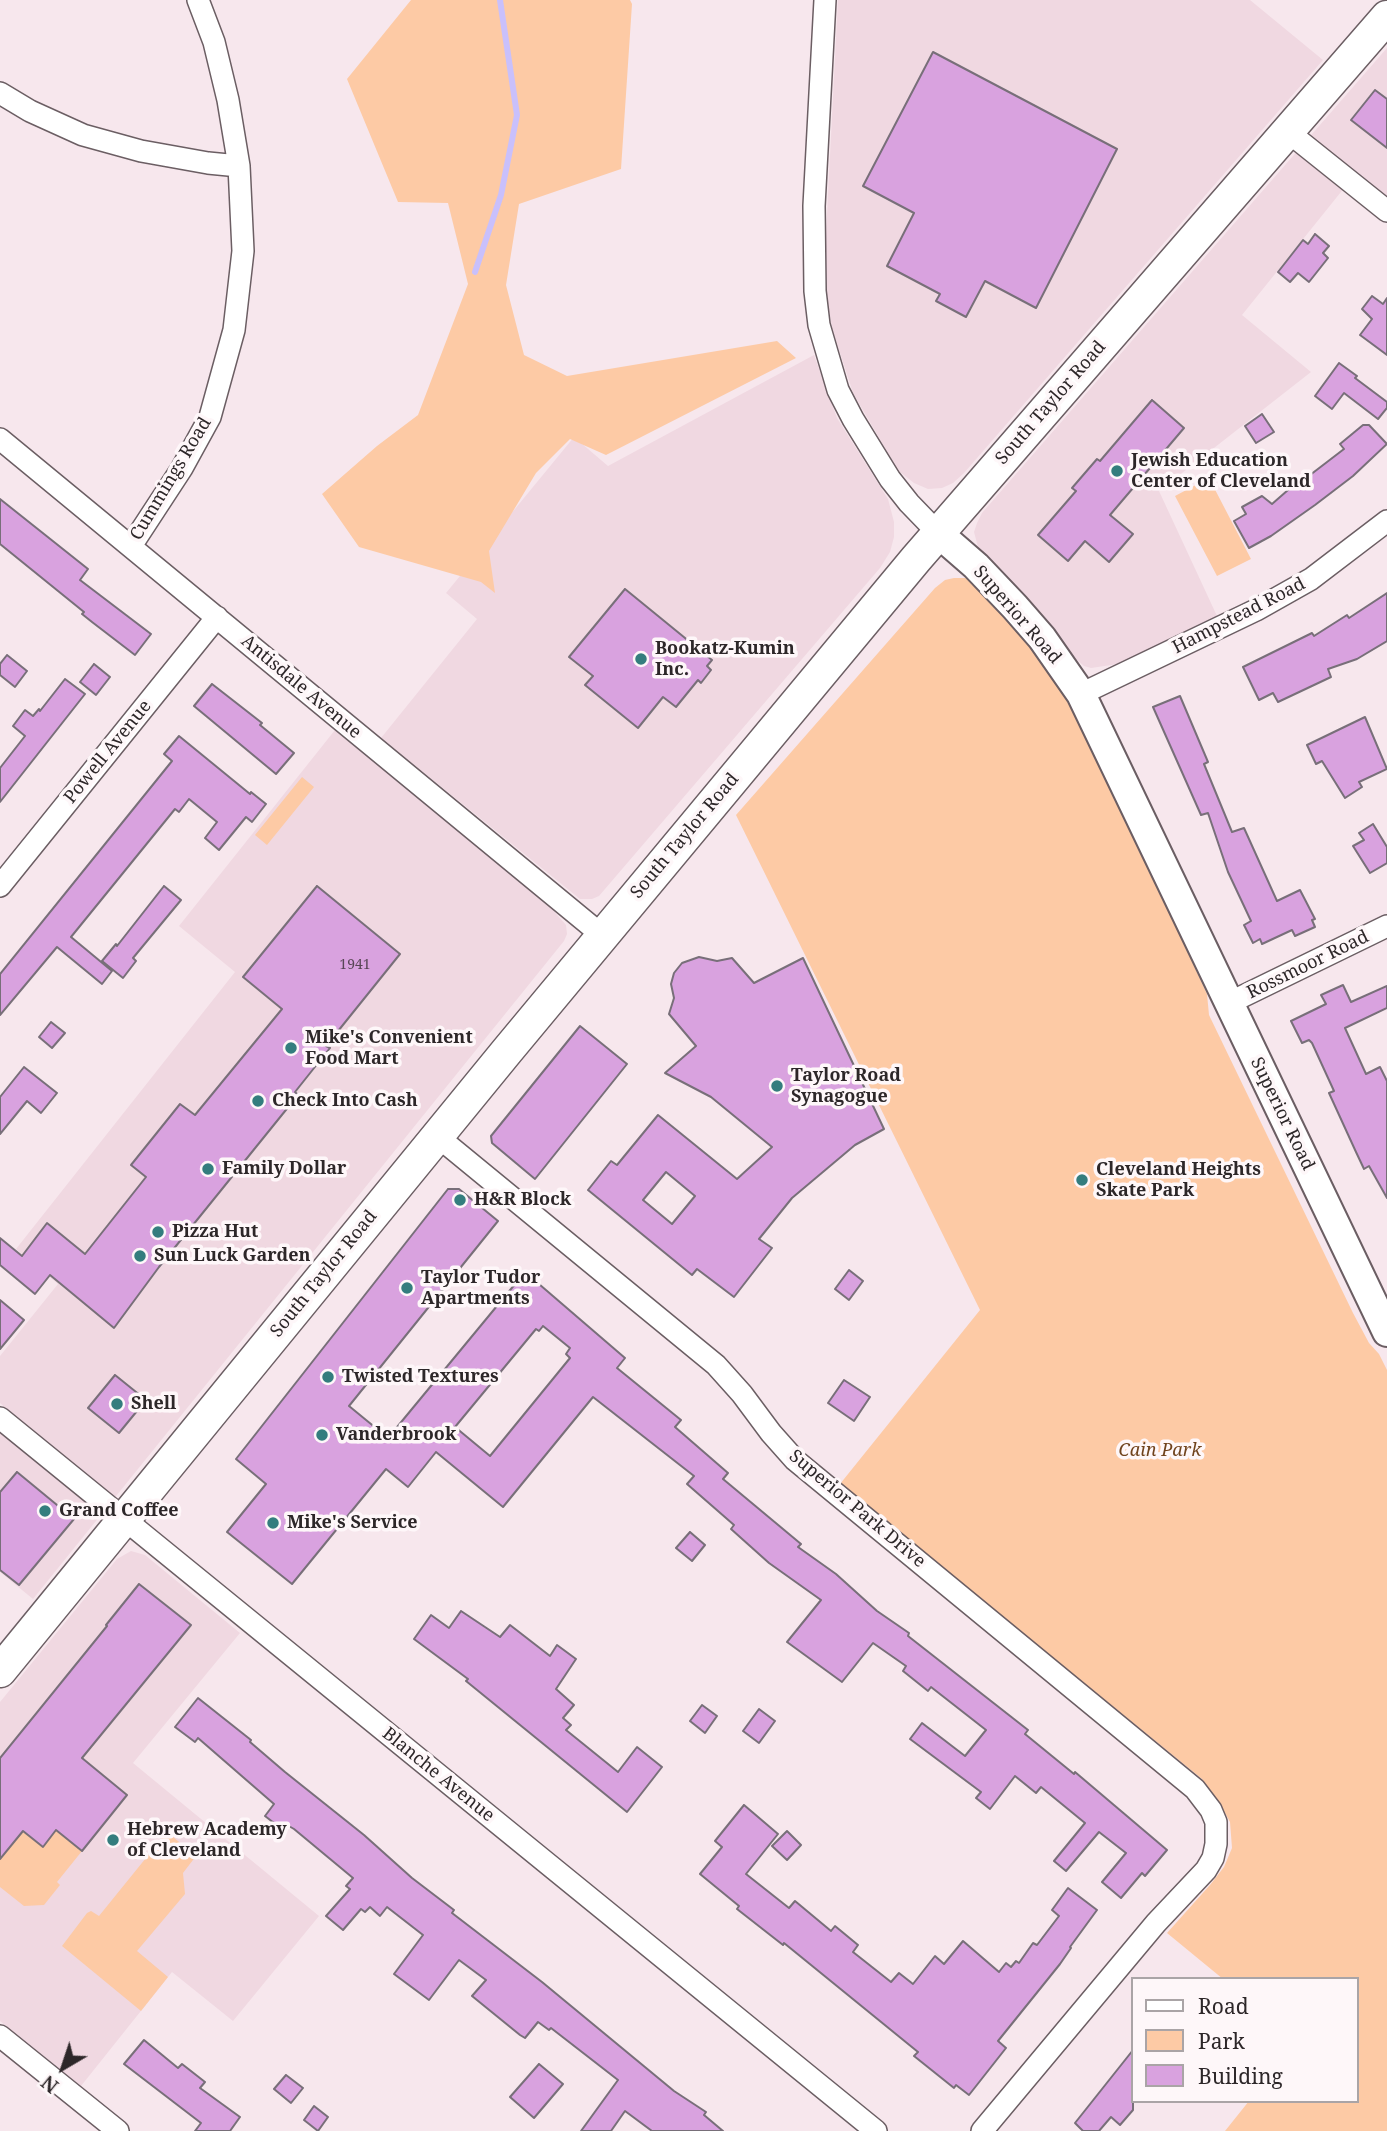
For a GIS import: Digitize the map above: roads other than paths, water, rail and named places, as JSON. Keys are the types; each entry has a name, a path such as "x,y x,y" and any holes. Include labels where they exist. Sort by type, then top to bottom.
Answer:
{"main road":[{"name":"South Taylor Road","path":"0,1671 437,1136 938,533 1387,17"}],"street":[{"name":"Cummings Road","path":"131,546 182,468 210,417 234,330 243,251 239,166 228,100 214,42 198,0"},
{"name":"Superior Road","path":"825,0 814,206 815,291 819,324 829,363 853,419 890,479 938,533 976,566 1015,607 1042,638 1081,694 1229,1003 1384,1316"},
{"path":"0,93 30,111 83,135 141,151 239,166"},
{"path":"1287,131 1387,211"},
{"name":"Antisdale Avenue","path":"0,439 603,936"},
{"name":"Hampstead Road","path":"1081,694 1311,579 1387,521"},
{"name":"Powell Avenue","path":"0,886 217,617"},
{"name":"Rossmoor Road","path":"1229,1003 1387,926"},
{"name":"Superior Park Drive","path":"437,1136 708,1358 742,1394 795,1460 1195,1788 1205,1799 1216,1822 1213,1858 1206,1870 1156,1923 982,2131"},
{"name":"Blanche Avenue","path":"0,1418 876,2131"},
{"path":"0,2036 118,2131"}],"waterway":[{"path":"475,272 501,195 517,115 500,0"}],"place":[{"name":"Jewish Education Center of Cleveland","path":"1117,471"},
{"name":"Bookatz-Kumin Inc.","path":"641,659"},
{"name":"Mike's Convenient Food Mart","path":"291,1048"},
{"name":"Taylor Road Synagogue","path":"777,1086"},
{"name":"Check Into Cash","path":"258,1101"},
{"name":"Family Dollar","path":"208,1169"},
{"name":"Cleveland Heights Skate Park","path":"1082,1180"},
{"name":"H&R Block","path":"460,1200"},
{"name":"Pizza Hut","path":"158,1232"},
{"name":"Sun Luck Garden","path":"140,1256"},
{"name":"Taylor Tudor Apartments","path":"407,1288"},
{"name":"Twisted Textures","path":"328,1377"},
{"name":"Shell","path":"117,1404"},
{"name":"Vanderbrook","path":"322,1435"},
{"name":"Grand Coffee","path":"45,1511"},
{"name":"Mike's Service","path":"273,1523"},
{"name":"Hebrew Academy of Cleveland","path":"113,1840"}],"park label":[{"name":"Cain Park","path":"1160,1451"}]}
